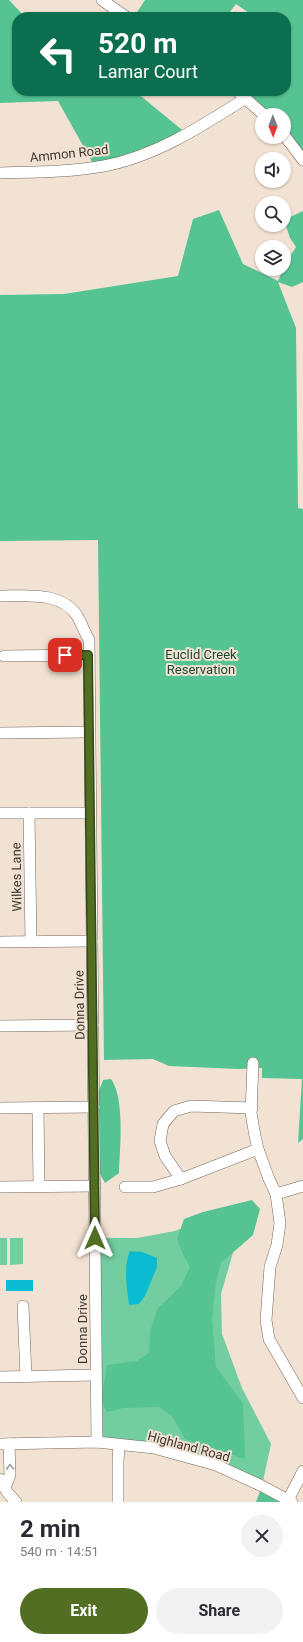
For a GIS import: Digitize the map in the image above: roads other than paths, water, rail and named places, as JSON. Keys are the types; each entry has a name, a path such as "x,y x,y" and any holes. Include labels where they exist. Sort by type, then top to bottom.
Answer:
{"street":[{"path":"102,0 119,12"},
{"path":"243,96 257,108"},
{"name":"Ammon Road","path":"0,173 56,172 104,166 154,150 200,127 246,98"},
{"path":"291,144 303,160"},
{"name":"Donna Drive","path":"0,596 38,596 62,601 78,616 89,640 97,1442"},
{"path":"4,656 88,655"},
{"path":"0,734 89,732"},
{"path":"0,813 90,813"},
{"name":"Wilkes Lane","path":"29,813 30,942"},
{"path":"0,942 92,941"},
{"path":"0,1026 93,1025"},
{"path":"253,1063 252,1108 258,1149 276,1194 280,1223 277,1245 270,1267 266,1320 269,1339 303,1398"},
{"path":"0,1108 94,1106"},
{"path":"181,1179 165,1156 160,1141 163,1124 174,1111 191,1106 252,1108"},
{"path":"38,1108 39,1186"},
{"path":"125,1187 153,1187 181,1179 258,1149"},
{"path":"0,1187 95,1186"},
{"path":"276,1194 303,1186"},
{"path":"23,1306 26,1376"},
{"path":"0,1377 96,1375"},
{"name":"Highland Road","path":"4,1444 97,1442 154,1448 216,1465 262,1486 290,1501"},
{"path":"4,1444 10,1475 2,1483 16,1502"},
{"path":"118,1502 119,1445"},
{"path":"290,1501 303,1471"}],"water":[{"path":"130,1251 142,1252 157,1258 157,1267 145,1296 139,1304 129,1305 126,1271"},
{"path":"6,1280 33,1280 33,1291 6,1291"}],"park label":[{"name":"Euclid Creek Reservation","path":"201,662"}]}
